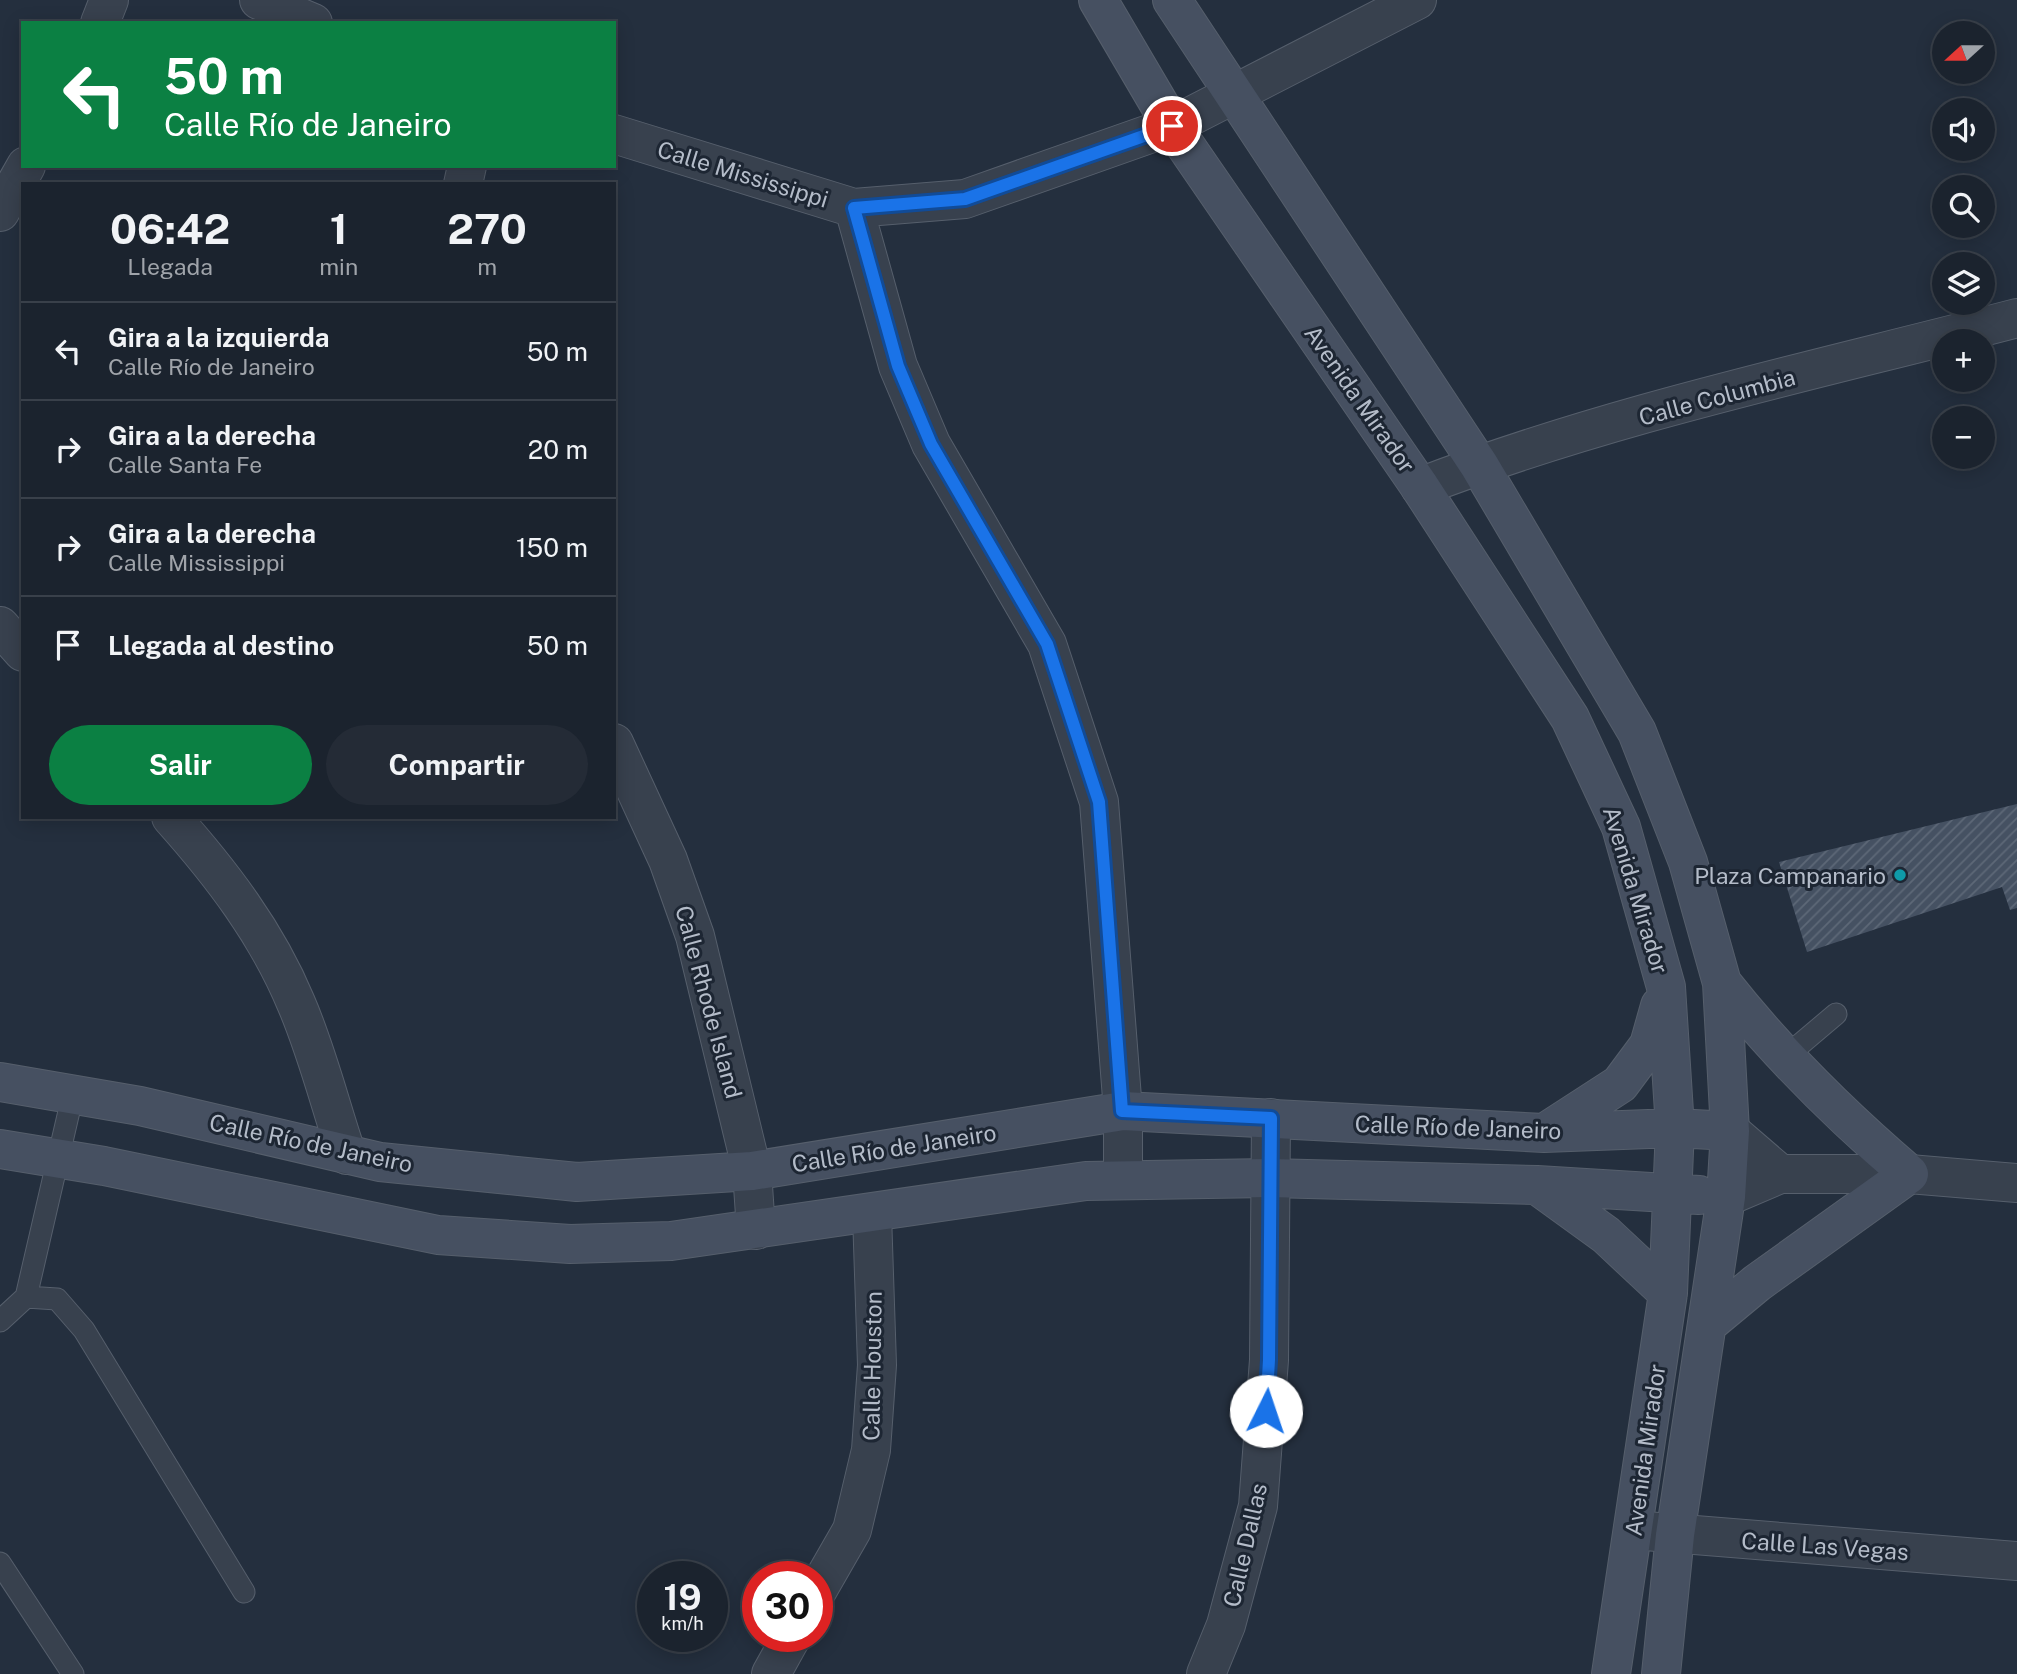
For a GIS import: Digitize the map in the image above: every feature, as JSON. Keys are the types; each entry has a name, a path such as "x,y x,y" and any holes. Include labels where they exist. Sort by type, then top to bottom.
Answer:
{"main road":[{"name":"Avenida Mirador","path":"1098,0 1172,126 1420,487 1570,718 1621,827 1666,987 1675,1128 1668,1293 1612,1674"},
{"name":"Avenida Mirador","path":"1172,0 1236,93 1479,465 1637,732 1688,863 1722,983 1730,1131 1726,1197 1710,1322 1675,1535 1661,1674"},
{"path":"1710,1322 1790,1258 1909,1174 1844,1119 1784,1058 1722,983"},
{"path":"1544,1133 1620,1084 1649,1045 1666,987"},
{"name":"Calle Río de Janeiro","path":"0,1082 73,1094 380,1162 577,1182 752,1171 1122,1111 1544,1133 1675,1128 1730,1131"},
{"path":"0,1149 104,1166 438,1235 570,1244 671,1241 1086,1181 1269,1178 1538,1185 1726,1197"},
{"path":"1538,1185 1606,1235 1668,1293"}],"street":[{"path":"101,21 109,0"},
{"path":"259,0 308,21"},
{"name":"Calle Mississippi","path":"616,135 854,208 965,199 1172,126 1417,0"},
{"path":"0,212 25,168"},
{"path":"854,208 898,366 931,444 1047,644 1099,802 1122,1111 1123,1180"},
{"name":"Calle Columbia","path":"1420,487 1479,465 1603,427 2017,318"},
{"path":"0,626 21,650"},
{"name":"Calle Rhode Island","path":"616,747 668,860 695,936 752,1171 756,1230"},
{"path":"173,819 207,858 261,932 297,1003 347,1155"},
{"name":"Calle Dallas","path":"1206,1674 1226,1625 1258,1506 1269,1360 1271,1118"},
{"path":"1730,1131 1780,1174"},
{"path":"1726,1197 1780,1174 1909,1174 2017,1183"},
{"name":"Calle Houston","path":"833,1563 852,1530 871,1450 877,1364 872,1214"},
{"name":"Calle Las Vegas","path":"1633,1530 2017,1561"},
{"path":"771,1674 783,1652"}],"lane":[{"path":"1784,1058 1836,1014"},
{"path":"0,1321 26,1297 73,1094"},
{"path":"26,1297 57,1299 84,1330 244,1592"},
{"path":"0,1563 73,1674"}],"building":[{"name":"Plaza Campanario","path":"2017,804 2017,908 2010,910 2002,887 1807,952 1779,862"}],"place":[{"name":"Plaza Campanario","path":"1900,875"}],"route":[{"path":"1172,126 1037,176 965,199 854,208 898,366 931,444 1047,644 1099,802 1122,1111 1271,1118 1269,1360 1266,1411"}]}
